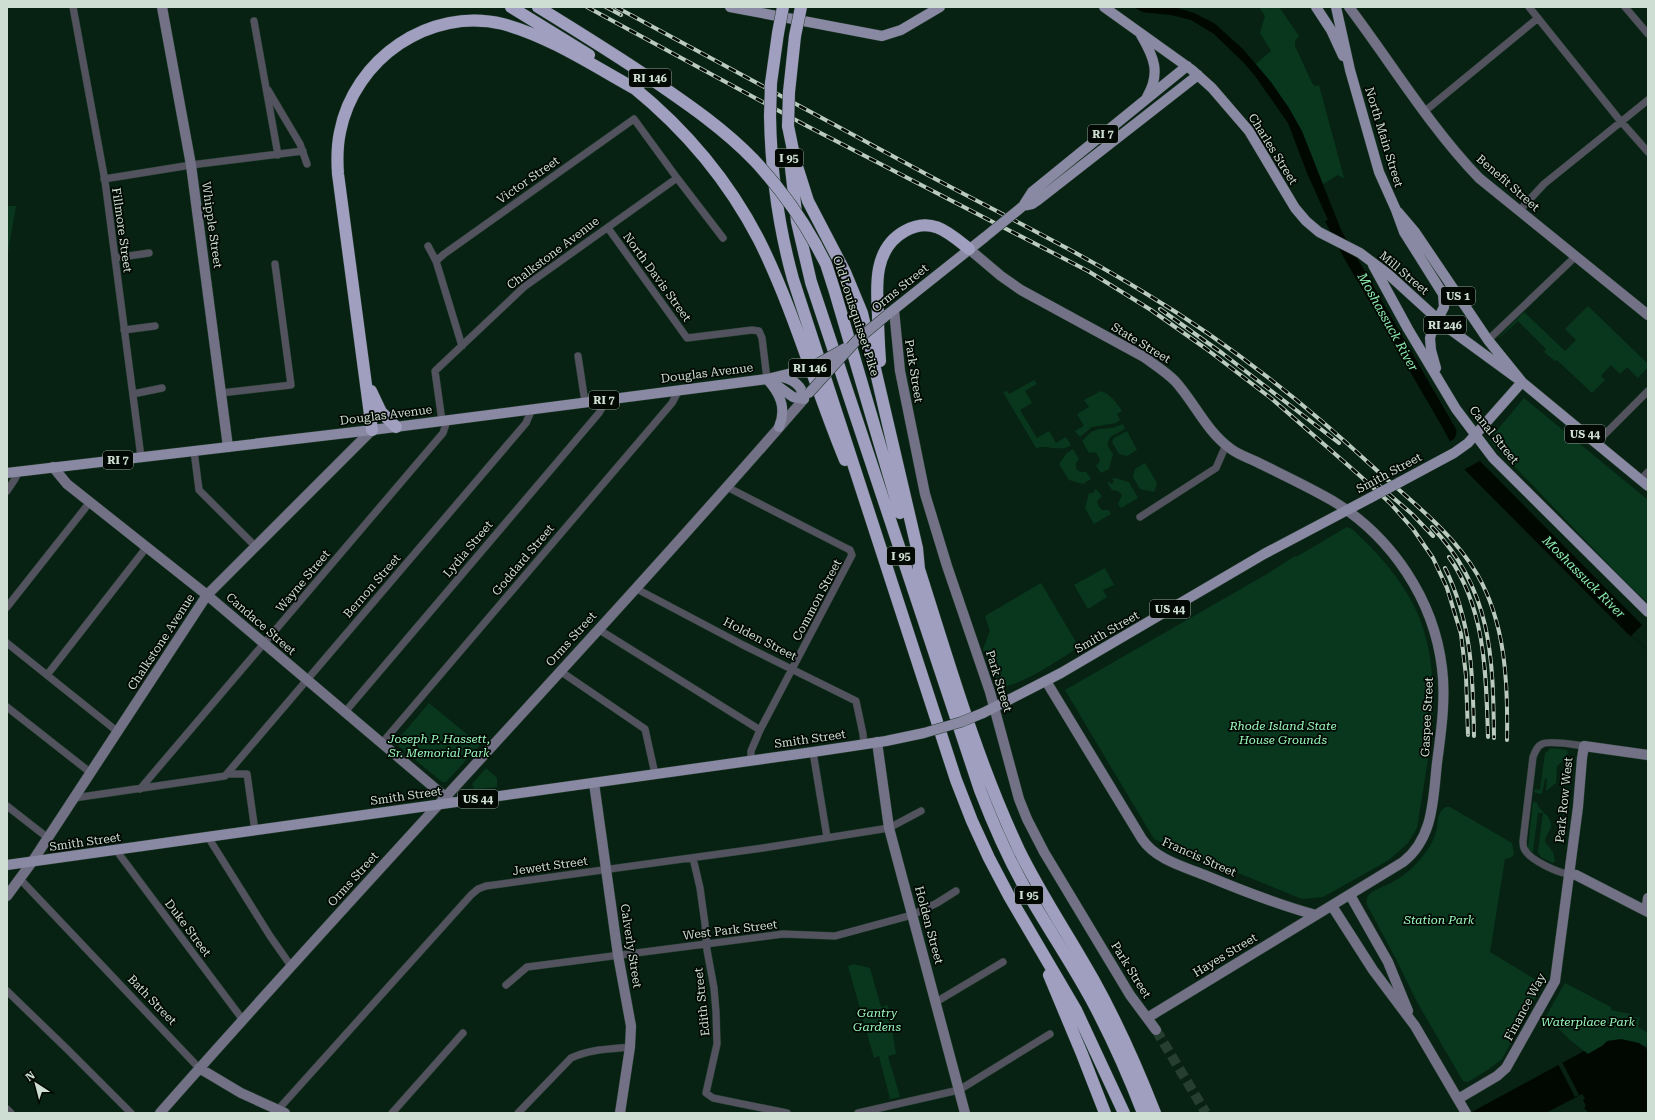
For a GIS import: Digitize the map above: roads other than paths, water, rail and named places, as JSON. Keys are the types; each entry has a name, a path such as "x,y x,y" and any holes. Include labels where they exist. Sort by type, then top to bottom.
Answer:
{"highway":[{"name":"RI 146","path":"511,7 592,57 639,91 671,120 705,157 726,186 755,233 781,291 825,412 874,529"},
{"name":"Old Louisquisset Pike","path":"538,7 613,54 697,110 726,133 754,160 786,198 816,245 831,278 898,507 983,764 1008,826 1031,872 1107,1006 1130,1052 1156,1113"},
{"name":"I 95","path":"784,7 778,33 771,82 770,116 772,162 774,192 785,250 801,307 966,807 996,871 1076,1010 1124,1113"},
{"name":"I 95","path":"801,7 795,36 789,92 788,126 790,170 794,203 807,269 974,776 1009,858 1095,1007 1118,1054 1143,1113"},
{"path":"372,430 338,174 337,153 340,131 349,102 360,82 379,59 398,44 426,30 457,22 488,22 510,26 538,37 639,91"},
{"path":"788,126 795,160 808,201 845,272 862,313 917,548 918,569"},
{"path":"881,396 876,290 878,268 883,255 891,242 902,232 915,227 927,225 939,227 945,230 970,249"},
{"path":"364,371 379,408 388,421 396,427"},
{"path":"1032,935 1105,1113"}],"main road":[{"path":"730,7 872,35 889,35 901,30 940,7"},
{"name":"Charles Street","path":"1104,7 1112,11 1198,75 1227,104 1249,131 1300,216 1316,229 1344,245"},
{"name":"North Main Street","path":"1316,7 1331,30 1350,70"},
{"name":"North Main Street","path":"1336,7 1350,70 1378,168 1404,232 1443,292 1444,305 1431,333 1430,344 1434,362 1444,388"},
{"path":"1139,32 1151,54 1155,70 1152,86 1144,100"},
{"name":"Orms Street","path":"806,396 857,340 1023,206 1032,192 1187,66"},
{"name":"Orms Street","path":"1023,206 1032,204 1038,200 1198,75"},
{"name":"North Main Street","path":"1396,210 1415,232 1488,340 1522,382 1644,483"},
{"name":"Mill Street","path":"1344,245 1354,250 1396,280 1438,319 1522,382"},
{"name":"Canal Street","path":"1372,263 1408,329 1456,408 1472,439 1648,612"},
{"name":"Douglas Avenue","path":"7,473 372,430 767,379 800,371 820,362 857,340"},
{"path":"778,376 795,382 806,396"},
{"path":"767,379 777,391 782,403 783,416 779,427"},
{"name":"Douglas Avenue","path":"767,379 793,397 806,396"},
{"name":"Smith Street","path":"7,866 445,801 594,783 813,752 924,733 961,722 994,708 1046,681 1264,554 1454,453 1472,439 1522,382"}],"street":[{"name":"Fillmore Street","path":"73,7 104,179 142,457"},
{"name":"Whipple Street","path":"162,7 191,165 228,447"},
{"name":"Benefit Street","path":"1349,7 1464,163 1519,211 1648,315"},
{"path":"1529,7 1621,121 1648,152"},
{"path":"1625,7 1648,34"},
{"path":"1425,111 1538,18"},
{"path":"254,21 278,154"},
{"path":"266,86 303,151 306,164"},
{"path":"1519,211 1544,184 1648,100"},
{"name":"Victor Street","path":"436,261 634,119 677,178"},
{"path":"104,179 191,165 303,151"},
{"path":"677,178 723,238"},
{"name":"Chalkstone Avenue","path":"444,421 435,371 524,287 677,178"},
{"name":"North Davis Street","path":"608,228 687,338 752,330 759,331 762,338 767,379"},
{"path":"428,246 436,261 462,346"},
{"name":"State Street","path":"970,249 1000,276 1021,290 1144,357 1162,370 1175,381 1201,418 1233,451 1332,500 1346,510"},
{"path":"115,258 149,253"},
{"path":"1488,340 1576,256"},
{"path":"221,393 291,385 275,264"},
{"name":"Park Street","path":"890,313 894,324 900,371 920,475 939,540 994,708 1014,784 1027,819 1044,852 1126,989 1156,1030"},
{"path":"124,330 155,326"},
{"path":"578,356 585,402"},
{"path":"133,394 162,388"},
{"name":"Goddard Street","path":"382,743 672,403 679,390"},
{"path":"1596,443 1648,392"},
{"name":"Orms Street","path":"160,1113 291,966 445,801 560,671 727,487 806,396"},
{"name":"Lydia Street","path":"345,712 599,413 607,399"},
{"name":"Bernon Street","path":"226,775 526,423 532,409"},
{"name":"Wayne Street","path":"140,789 443,433 444,421"},
{"name":"Chalkstone Avenue","path":"7,896 48,838 207,595 372,430"},
{"path":"1140,517 1216,468 1226,445"},
{"path":"194,451 199,490 256,547"},
{"name":"Candace Street","path":"53,467 64,482 207,595 382,743 445,801"},
{"path":"7,491 15,480 19,471"},
{"path":"1644,483 1648,472"},
{"name":"Common Street","path":"727,487 850,550 852,555 760,730 751,751 750,760"},
{"path":"7,607 90,502"},
{"name":"Gaspee Street","path":"1346,510 1366,526 1387,548 1403,567 1414,584 1433,624 1443,670 1440,740 1431,817 1425,833 1418,847 1405,861 1350,895"},
{"path":"47,675 146,548"},
{"name":"Holden Street","path":"635,588 792,670 856,701 864,744"},
{"path":"598,629 760,730"},
{"path":"7,644 118,732"},
{"path":"560,671 645,728 655,774"},
{"name":"Francis Street","path":"1046,681 1142,839 1153,850 1170,860 1259,897 1316,915"},
{"path":"7,706 91,773"},
{"name":"Holden Street","path":"877,742 889,828 965,1113"},
{"path":"1584,746 1549,743 1542,744 1537,749 1533,757 1523,841 1524,849 1532,858 1559,872 1576,875 1647,911 1648,898"},
{"name":"Park Row West","path":"1568,874 1584,746 1648,755"},
{"path":"813,752 827,837"},
{"path":"74,798 226,775 247,774 255,830"},
{"name":"Calverly Street","path":"594,783 618,955 631,1026 630,1047 620,1113"},
{"path":"7,806 48,838"},
{"name":"Jewett Street","path":"279,1112 470,895 478,889 486,886 763,848 889,828 921,811"},
{"path":"208,837 270,936 291,966"},
{"name":"Duke Street","path":"116,850 243,1020"},
{"path":"693,858 700,888 707,944"},
{"name":"Finance Way","path":"1458,1099 1497,1076 1506,1068 1552,986 1557,972 1568,874"},
{"name":"Bath Street","path":"20,879 199,1068 241,1093 279,1112"},
{"name":"West Park Street","path":"506,985 527,967 783,934 835,936 912,915 937,903 956,891"},
{"path":"1316,915 1350,895 1388,962 1415,1026"},
{"path":"1332,906 1373,970 1415,1026 1466,1113"},
{"name":"Hayes Street","path":"1147,1018 1316,915"},
{"name":"Edith Street","path":"707,944 715,998 717,1044 706,1093 713,1098 787,1113"},
{"path":"936,1002 1003,962"},
{"path":"7,991 131,1113"},
{"path":"392,1113 463,1033"},
{"path":"858,1113 959,1090 1050,1034"},
{"path":"518,1113 572,1058 595,1050 630,1047"},
{"path":"7,1109 11,1113"}],"water":[{"name":"Moshassuck River","path":"1134,7 1174,7 1194,13 1214,23 1243,49 1271,82 1289,108 1302,131 1341,230 1456,429 1480,461 1648,631 1648,651 1636,639 1630,636 1464,469 1444,430 1344,258 1325,221 1328,220 1307,173 1288,123 1255,76 1244,63 1214,34 1191,20 1171,15 1142,12"},
{"path":"1621,1039 1639,1043 1648,1051 1648,1113 1589,1113 1584,1108 1586,1106 1583,1100 1585,1098 1582,1094 1546,1113 1470,1113 1584,1051 1588,1054 1602,1046 1607,1041"}],"tunnel":[{"path":"1156,1030 1206,1113"}],"railway":[{"path":"587,7 805,125 1088,271 1151,310 1205,348 1272,399 1390,503 1413,529 1433,558 1447,588 1461,634 1466,676 1468,735"},
{"path":"606,7 621,15"},
{"path":"616,7 1118,277 1175,312 1234,352 1319,418 1429,516 1455,543 1477,574 1487,593 1500,634 1506,676 1507,740"},
{"path":"1160,309 1222,353 1339,443"},
{"path":"1376,483 1412,514 1433,536"},
{"path":"1432,527 1452,551 1467,575 1478,600 1490,652 1494,708 1494,738"},
{"path":"1449,557 1461,577 1470,599 1482,644 1485,667 1488,737"},
{"path":"1445,568 1461,609 1466,630 1472,671 1474,736"}],"park label":[{"name":"Rhode Island State House Grounds","path":"1283,733"},
{"name":"Joseph P. Hassett, Sr. Memorial Park","path":"439,746"},
{"name":"Station Park","path":"1439,920"},
{"name":"Gantry Gardens","path":"877,1020"},
{"name":"Waterplace Park","path":"1588,1022"}]}
